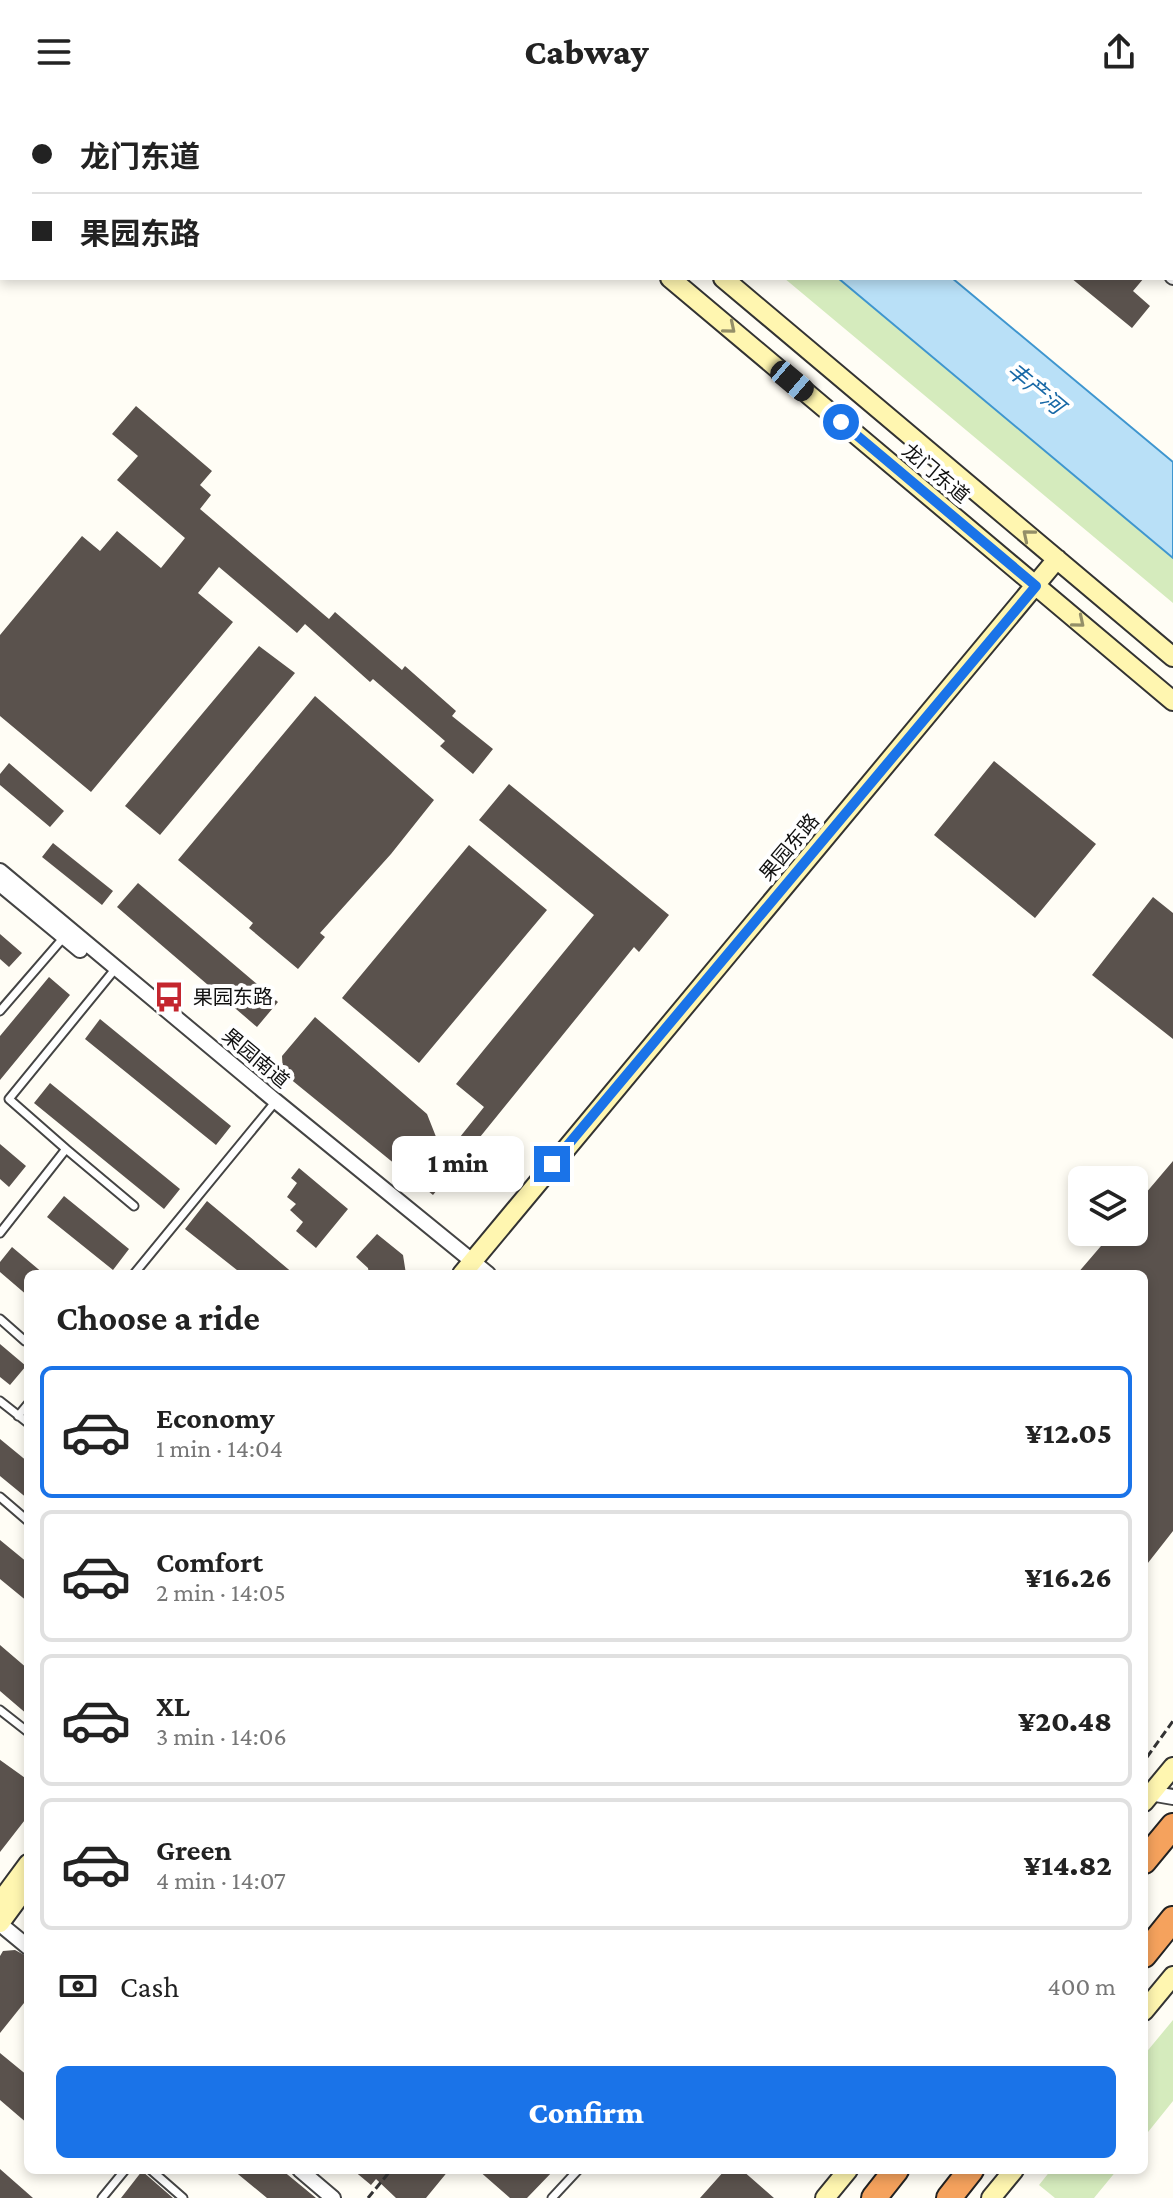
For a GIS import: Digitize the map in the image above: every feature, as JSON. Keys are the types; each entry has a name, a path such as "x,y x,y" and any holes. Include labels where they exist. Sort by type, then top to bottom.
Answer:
{"highway":[{"path":"1148,1856 1173,1826"},
{"path":"1148,1950 1173,1919"},
{"path":"874,2198 893,2174"},
{"path":"949,2198 968,2174"}],"main road":[{"name":"龙门东道","path":"672,280 1173,701"},
{"name":"龙门东道","path":"725,280 1173,657"},
{"name":"果园东路","path":"475,1270 1061,563"},
{"path":"1148,1794 1173,1767"},
{"path":"0,1902 24,1869"},
{"path":"0,1924 24,1891"},
{"path":"1148,2006 1173,1976"},
{"path":"825,2198 845,2174"},
{"path":"991,2198 1011,2174"}],"street":[{"name":"果园南道","path":"0,871 67,933"},
{"name":"果园南道","path":"0,884 114,971 475,1270"},
{"path":"1148,1796 1173,1797"},
{"path":"0,1924 24,1944"},
{"path":"305,2174 333,2198"}],"lane":[{"path":"0,1011 67,933"},
{"path":"114,971 9,1099 134,1206"},
{"path":"137,1270 274,1104"},
{"path":"0,1233 66,1149"},
{"path":"0,1319 24,1340"},
{"path":"0,1401 24,1420"},
{"path":"18,1416 24,1409"},
{"path":"0,1497 24,1518"},
{"path":"0,1710 24,1729"},
{"path":"102,2198 122,2174"},
{"path":"156,2174 183,2198"},
{"path":"552,2198 574,2174"}],"path":[{"path":"1148,1756 1173,1721"},
{"path":"368,2198 388,2174"}],"green space":[{"path":"786,280 840,280 1173,558 1173,603"},
{"path":"1173,2020 1173,2101 1148,2132 1148,2050"},
{"path":"1048,2174 1114,2174 1094,2198 1055,2198 1039,2185"}],"water":[{"name":"丰产河","path":"840,280 954,280 1173,462 1173,558"}],"building":[{"path":"1073,280 1142,280 1133,291 1150,306 1132,328"},
{"path":"136,406 212,471 200,485 211,495 200,509 329,619 335,612 402,670 405,666 456,711 452,716 493,749 473,774 440,746 445,741 373,679 370,682 305,624 297,633 219,567 198,593 233,622 91,792 0,716 0,635 82,536 100,551 117,531 161,568 185,538 117,480 138,456 112,434"},
{"path":"259,646 295,673 160,835 125,806"},
{"path":"315,696 434,800 391,854 320,933 325,937 298,969 249,928 253,923 178,860"},
{"path":"994,761 1096,844 1035,918 934,835"},
{"path":"9,763 64,811 50,827 0,785 0,774"},
{"path":"509,784 669,915 639,952 634,947 433,1195 283,1073 282,1056 315,1017 427,1114 444,1157 484,1107 456,1084 594,915 479,820"},
{"path":"53,843 113,891 102,905 42,857"},
{"path":"469,845 547,910 419,1063 342,998"},
{"path":"138,883 278,1002 257,1027 117,907"},
{"path":"1153,897 1173,913 1173,1039 1092,975"},
{"path":"0,934 22,953 9,967 0,959"},
{"path":"49,977 70,995 0,1080 0,1036"},
{"path":"100,1019 231,1126 216,1145 85,1039"},
{"path":"50,1083 180,1189 164,1209 34,1103"},
{"path":"0,1144 26,1166 9,1187 0,1179"},
{"path":"1173,1161 1173,1531 1148,1563 1148,1270 1080,1270 1101,1246 1148,1246 1148,1190"},
{"path":"299,1168 348,1209 316,1248 296,1231 303,1222 290,1210 296,1204 287,1197 297,1183 291,1178"},
{"path":"64,1196 129,1249 113,1270 47,1217"},
{"path":"207,1201 289,1270 237,1270 185,1229"},
{"path":"377,1234 403,1255 405,1270 368,1270 356,1257"},
{"path":"12,1247 39,1270 24,1270 24,1293 0,1272 0,1262"},
{"path":"0,1344 24,1364 24,1368 10,1385 0,1377"},
{"path":"0,1439 24,1459 24,1496 0,1476"},
{"path":"0,1540 24,1560 24,1599 0,1579"},
{"path":"0,1645 24,1666 24,1712 0,1691"},
{"path":"0,1760 24,1777 24,1821 0,1852"},
{"path":"15,1950 24,1955 24,2003 0,2033 0,1956 3,1951"},
{"path":"0,2053 24,2073 24,2121 0,2100"},
{"path":"0,2169 33,2198 0,2198"},
{"path":"140,2174 145,2174 173,2198 121,2198"},
{"path":"238,2174 287,2174 316,2198 267,2198"},
{"path":"358,2174 446,2174 426,2198 396,2198 376,2179 371,2185"},
{"path":"483,2174 550,2174 527,2198 510,2198"},
{"path":"721,2174 747,2174 774,2198 700,2198"}],"place":[{"name":"果园东路","path":"169,997"}],"route":[{"path":"552,1164 1036,586 841,422"}]}
